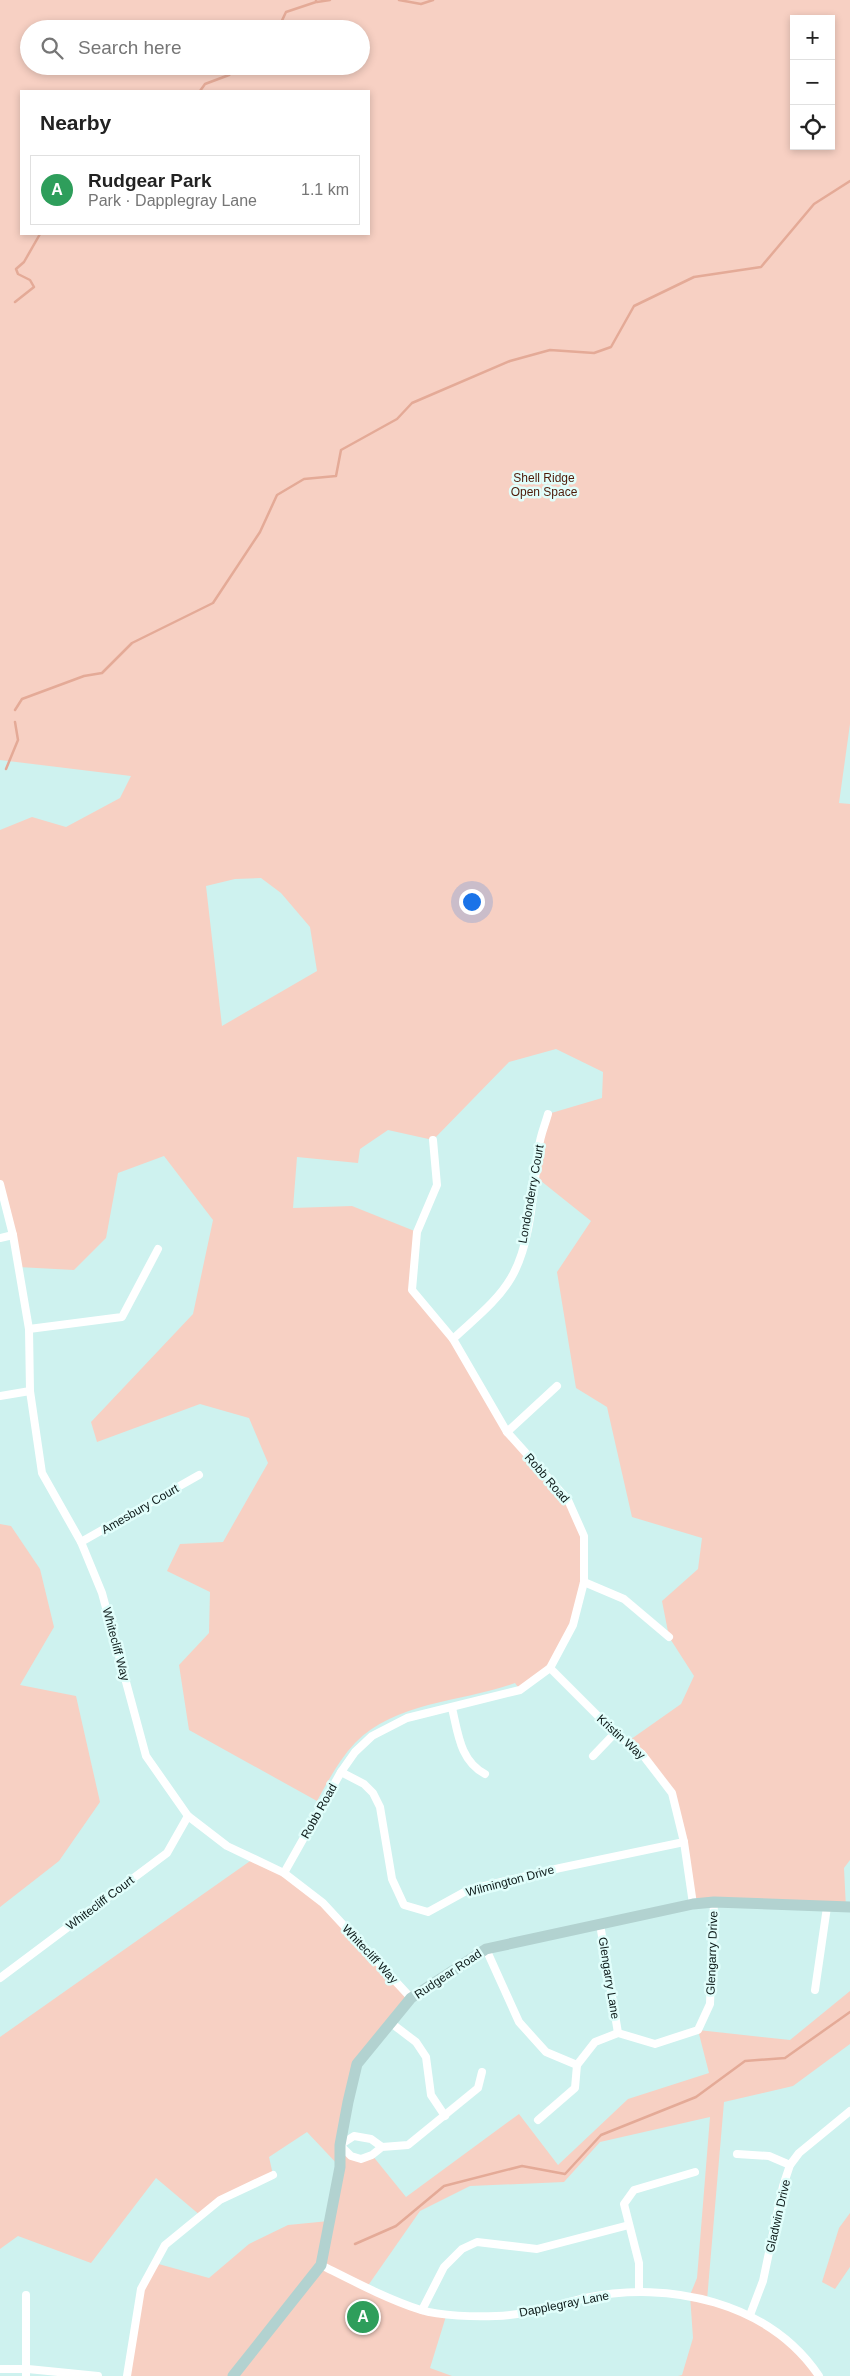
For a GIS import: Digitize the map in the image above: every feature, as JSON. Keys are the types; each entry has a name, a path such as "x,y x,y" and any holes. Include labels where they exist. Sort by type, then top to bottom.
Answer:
{"street":[{"name":"Londonderry Court","path":"453,1339 496,1298 512,1277 522,1252 532,1205 539,1146 548,1114"},
{"name":"Robb Road","path":"284,1874 341,1772 355,1752 372,1736 407,1718 520,1690 550,1668 574,1624 584,1582 584,1536 568,1500 507,1432 453,1339 412,1290 417,1232 437,1185 434,1140"},
{"name":"Whitecliff Way","path":"0,1184 13,1235 29,1329 30,1391 42,1473 82,1542 102,1593 146,1756 188,1816 227,1846 284,1874 323,1903 411,1998"},
{"path":"0,1238 13,1235"},
{"path":"29,1329 122,1316 158,1249"},
{"path":"507,1432 558,1386"},
{"path":"0,1396 30,1391"},
{"name":"Amesbury Court","path":"82,1542 199,1475"},
{"path":"584,1582 624,1599 669,1637"},
{"name":"Kristin Way","path":"550,1668 615,1734 642,1754 672,1794 684,1842 693,1904"},
{"path":"452,1708 464,1755 474,1768 485,1774"},
{"path":"593,1756 615,1734"},
{"name":"Wilmington Drive","path":"341,1772 364,1784 373,1793 380,1807 392,1879 404,1905 428,1912 468,1890 560,1868 684,1842"},
{"name":"Whitecliff Court","path":"0,1978 167,1853 188,1816"},
{"name":"Rudgear Road","path":"233,2376 321,2265 340,2167 340,2145 357,2064 411,1998 486,1949 693,1904 714,1902 850,1908"},
{"name":"Glengarry Drive","path":"618,2033 655,2044 698,2030 710,2004 714,1902"},
{"path":"815,1990 827,1907"},
{"name":"Glengarry Lane","path":"600,1924 618,2033"},
{"path":"486,1949 520,2022 546,2052 577,2065"},
{"path":"391,2023 416,2042 426,2057 431,2095 445,2116"},
{"path":"538,2120 575,2088 577,2065 595,2042 618,2033"},
{"path":"382,2147 371,2139 354,2136 340,2145 351,2156 360,2159 372,2155 382,2147 408,2145 478,2088 482,2072"},
{"name":"Gladwin Drive","path":"750,2315 764,2281 783,2186 790,2165 799,2153 850,2111"},
{"path":"737,2154 769,2156 790,2165"},
{"path":"639,2292 639,2263 624,2204 634,2190 695,2172"},
{"path":"127,2376 141,2289 165,2245 220,2200 273,2175"},
{"path":"422,2310 444,2266 462,2249 476,2242 536,2249 629,2225"},
{"name":"Dapplegray Lane","path":"321,2265 422,2310 497,2316 557,2307 586,2298 639,2292 699,2297 750,2315 781,2336 808,2360 819,2376"},
{"path":"26,2295 27,2372"},
{"path":"0,2369 98,2376"}],"green space":[{"name":"Shell Ridge Open Space","path":"0,0 850,0 850,724 839,803 850,804 850,1860 844,1868 846,1908 693,1904 672,1794 627,1742 681,1704 694,1676 669,1637 662,1601 698,1569 702,1538 632,1517 607,1407 576,1388 557,1272 591,1221 536,1177 548,1114 602,1098 603,1072 556,1049 509,1062 433,1140 388,1130 360,1149 358,1163 297,1157 293,1208 352,1206 417,1232 412,1290 453,1339 507,1432 568,1500 584,1536 584,1582 573,1625 550,1668 520,1690 515,1683 431,1704 390,1719 372,1729 349,1750 317,1801 189,1730 179,1665 209,1633 210,1592 167,1571 180,1544 223,1542 268,1463 249,1418 200,1404 97,1442 91,1422 193,1314 213,1220 164,1156 118,1173 106,1238 74,1270 18,1267 0,1184 0,830 32,817 66,827 120,798 131,776 0,760","holes":["261,878 281,893 310,927 317,971 222,1026 206,886 235,879"]},
{"path":"0,1524 11,1526 40,1569 54,1627 20,1685 76,1696 100,1802 59,1861 0,1907"},
{"path":"253,1859 284,1873 323,1903 411,1998 357,2064 340,2145 351,2156 372,2155 406,2197 519,2114 558,2165 628,2099 709,2073 698,2030 790,2040 850,1991 850,2044 793,2086 724,2102 707,2300 750,2315 781,2336 816,2376 678,2376 682,2375 693,2338 690,2295 697,2278 710,2117 600,2142 564,2182 470,2186 420,2211 367,2287 422,2310 447,2313 430,2368 452,2376 127,2376 141,2289 155,2263 209,2278 249,2244 288,2225 329,2221 340,2167 307,2132 269,2157 273,2175 220,2200 201,2216 156,2178 91,2263 18,2236 0,2249 0,2037"},
{"path":"850,2213 850,2267 835,2289 822,2282 839,2228"}],"waterway":[{"path":"282,20 286,12 316,2 316,0"},
{"path":"317,2 330,0"},
{"path":"399,0 421,4 433,0"},
{"path":"201,90 205,84 229,75"},
{"path":"15,710 22,699 84,676 102,673 132,643 213,603 260,532 277,495 304,479 336,476 341,450 397,419 412,403 510,361 550,350 594,353 611,347 634,306 694,277 761,267 814,204 850,181"},
{"path":"15,302 34,287 30,280 18,274 16,269 24,262 39,235"},
{"path":"6,769 18,740 15,722"},
{"path":"355,2244 396,2226 444,2186 522,2166 565,2174 601,2135 696,2097 745,2061 785,2058 850,2012"}],"place":[{"name":"Rudgear Park","path":"363,2317"}]}
